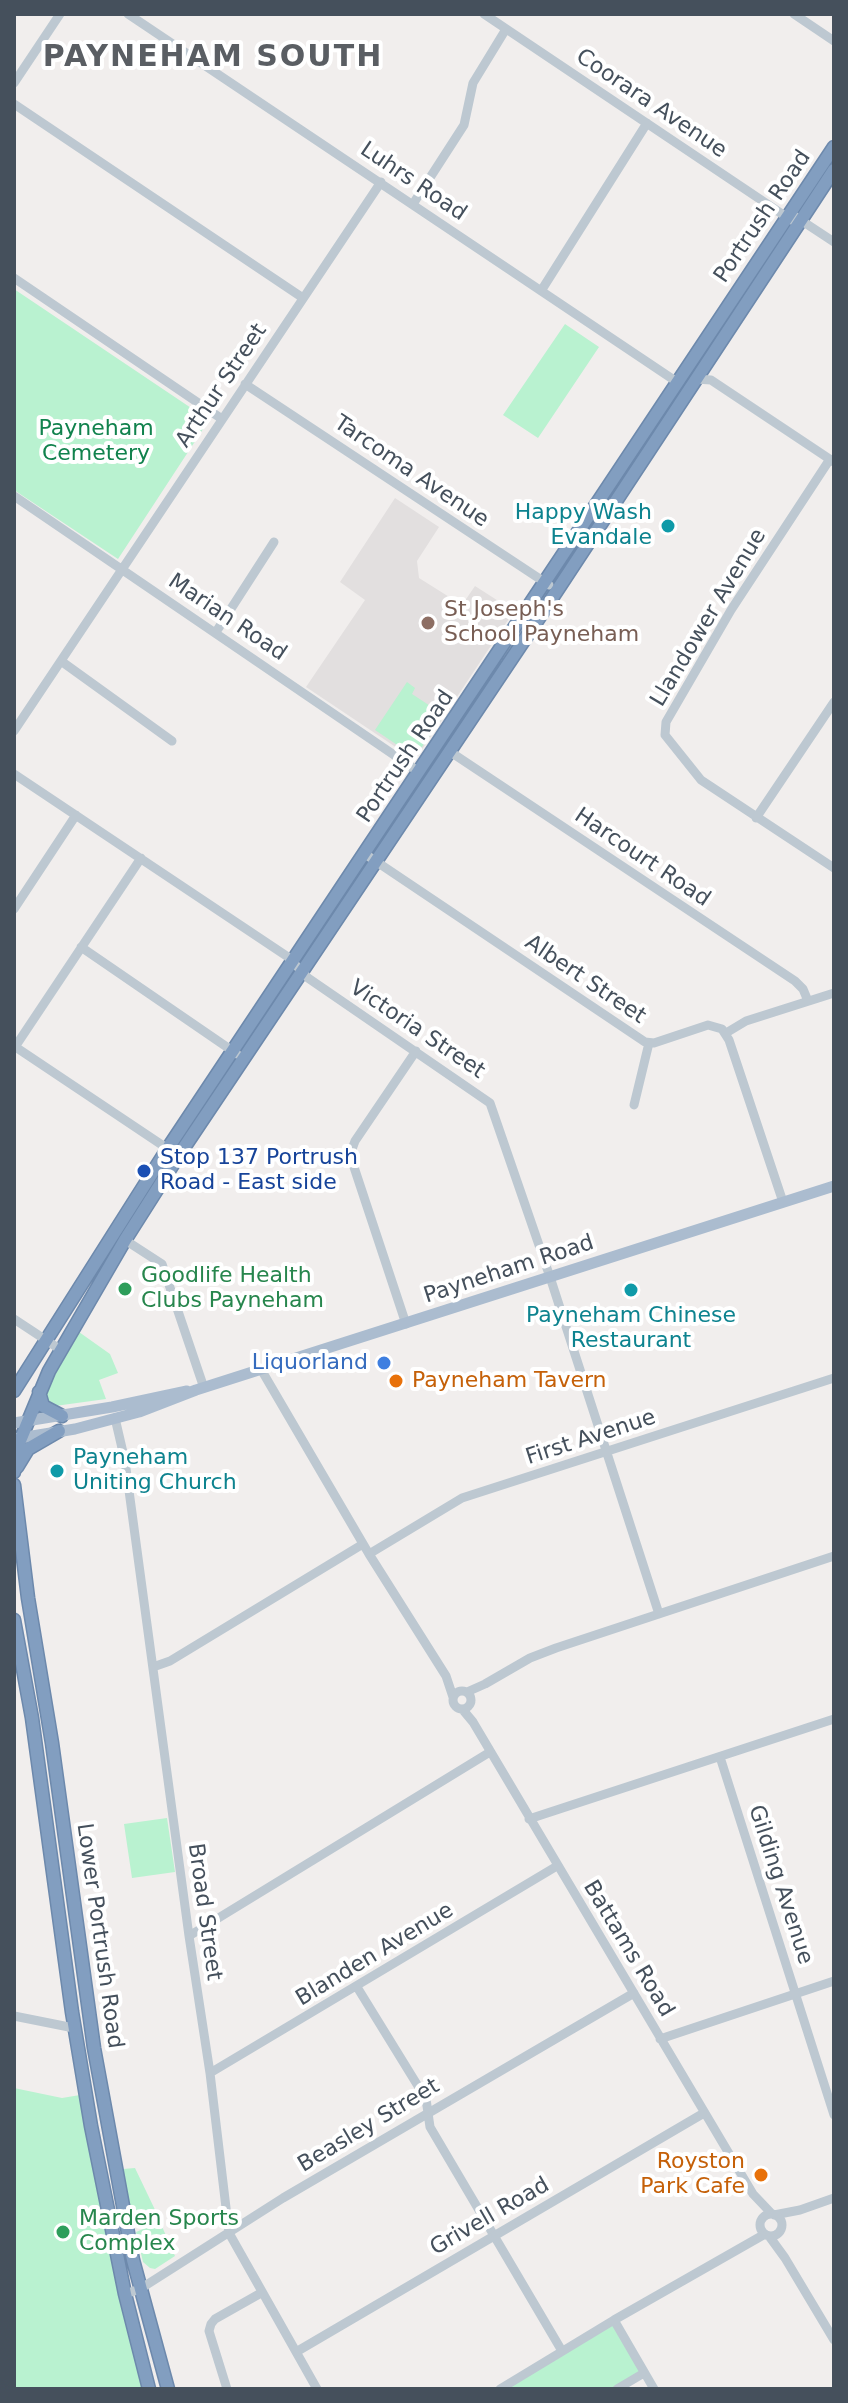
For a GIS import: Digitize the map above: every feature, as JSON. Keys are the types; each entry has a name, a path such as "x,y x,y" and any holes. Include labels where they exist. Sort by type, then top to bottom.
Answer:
{"highway":[{"name":"Portrush Road","path":"370,858 419,772 675,413 794,219 834,147"},
{"name":"Portrush Road","path":"16,1386 370,858 449,751 677,382 794,219 834,170"},
{"path":"675,413 677,382 701,371"},
{"name":"Portrush Road","path":"21,1422 173,1152"},
{"path":"39,1392 43,1406 62,1416"},
{"path":"14,1472 21,1422"},
{"path":"14,1472 28,1449 59,1431"},
{"name":"Lower Portrush Road","path":"14,1485 94,2048 133,2260 168,2389"},
{"name":"Lower Portrush Road","path":"14,1620 32,1718 74,2028 115,2248 149,2389"},
{"path":"42,1689 32,1718 52,1743"},
{"path":"87,2004 74,2028 94,2048"},
{"path":"126,2225 115,2248 133,2260"}],"main road":[{"name":"Payneham Road","path":"18,1438 115,1418 178,1399 200,1389 834,1186"},
{"name":"Payneham Road","path":"21,1422 200,1389"}],"street":[{"path":"14,83 60,14"},
{"name":"Luhrs Road","path":"128,14 677,382"},
{"name":"Coorara Avenue","path":"484,14 794,219 834,242"},
{"path":"794,14 834,41"},
{"path":"413,204 464,125 473,83 506,29"},
{"path":"14,104 303,298"},
{"path":"541,291 647,123"},
{"name":"Arthur Street","path":"14,731 381,182"},
{"path":"14,278 222,419"},
{"path":"701,371 832,461"},
{"name":"Tarcoma Avenue","path":"245,384 551,587"},
{"name":"Llandower Avenue","path":"832,461 731,610 665,728 668,741 701,780 834,868"},
{"name":"Marian Road","path":"14,496 419,772"},
{"path":"216,632 274,542"},
{"path":"61,661 172,741"},
{"path":"756,818 834,702"},
{"name":"Harcourt Road","path":"449,751 795,981 808,1001"},
{"name":"Victoria Street","path":"14,774 141,858 490,1103 659,1614"},
{"path":"14,909 76,815"},
{"path":"141,858 14,1046 173,1152"},
{"name":"Albert Street","path":"370,858 649,1043 708,1025 717,1026 726,1033"},
{"path":"81,947 239,1055"},
{"path":"783,1202 726,1033 746,1021 834,993"},
{"path":"634,1105 649,1043"},
{"path":"406,1324 350,1155 355,1141 416,1051"},
{"path":"125,1240 162,1264 200,1389"},
{"path":"14,1319 61,1350"},
{"path":"262,1371 366,1549 446,1676 467,1700"},
{"name":"First Avenue","path":"153,1667 170,1661 456,1501 834,1378"},
{"name":"Broad Street","path":"115,1418 125,1461 210,2073 229,2233 317,2389"},
{"path":"446,1676 453,1705 467,1700 485,1684 530,1658 834,1556"},
{"path":"453,1697 467,1700"},
{"name":"Battams Road","path":"467,1700 473,1722 529,1819 753,2194 773,2215"},
{"path":"529,1819 834,1719"},
{"path":"189,1936 490,1752"},
{"name":"Gilding Avenue","path":"720,1757 834,2115"},
{"name":"Blanden Avenue","path":"210,2073 557,1866"},
{"path":"660,2039 834,1981"},
{"path":"357,1987 426,2099 430,2127 562,2351"},
{"name":"Beasley Street","path":"125,2294 140,2289 428,2113 634,1993"},
{"path":"14,2016 74,2028"},
{"name":"Grivell Road","path":"296,2352 704,2113"},
{"name":"Battams Road","path":"753,2194 764,2230 785,2258 834,2340"},
{"path":"764,2230 765,2215 800,2210 834,2198"},
{"path":"764,2230 776,2235 800,2210"},
{"path":"773,2215 781,2220 781,2227"},
{"name":"Battams Road","path":"781,2227 785,2258"},
{"path":"500,2389 764,2230"},
{"path":"227,2389 209,2331 211,2324 261,2293"},
{"path":"614,2320 654,2389"},
{"path":"617,2389 644,2373"}],"shaded area":[{"name":"St Joseph's School Payneham","path":"395,498 439,527 417,561 419,578 462,605 475,586 514,611 415,760 306,687 365,600 340,582"}],"green space":[{"name":"Payneham Cemetery","path":"14,289 209,420 118,559 14,490"},
{"path":"565,324 599,347 538,438 503,415"},
{"path":"407,682 415,688 412,694 444,715 415,757 375,730"},
{"path":"79,1332 110,1354 118,1373 99,1380 106,1399 55,1406 46,1400 44,1394"},
{"path":"167,1818 175,1872 132,1878 124,1824"},
{"name":"Marden Sports Complex","path":"14,2088 62,2098 86,2094 149,2389 14,2389"},
{"path":"135,2168 158,2216 133,2222 123,2169"},
{"path":"160,2222 175,2256 155,2269 143,2262 136,2232"},
{"path":"614,2320 644,2373 617,2389 500,2389"}],"place":[{"name":"Happy Wash Evandale","path":"668,526"},
{"name":"St Joseph's School Payneham","path":"428,623"},
{"name":"Stop 137 Portrush Road - East side","path":"144,1171"},
{"name":"Goodlife Health Clubs Payneham","path":"125,1289"},
{"name":"Payneham Chinese Restaurant","path":"631,1290"},
{"name":"Liquorland","path":"384,1363"},
{"name":"Payneham Tavern","path":"396,1381"},
{"name":"Payneham Uniting Church","path":"57,1471"},
{"name":"Royston Park Cafe","path":"761,2175"},
{"name":"Marden Sports Complex","path":"63,2232"}],"district":[{"name":"PAYNEHAM SOUTH","path":"213,58"}]}
